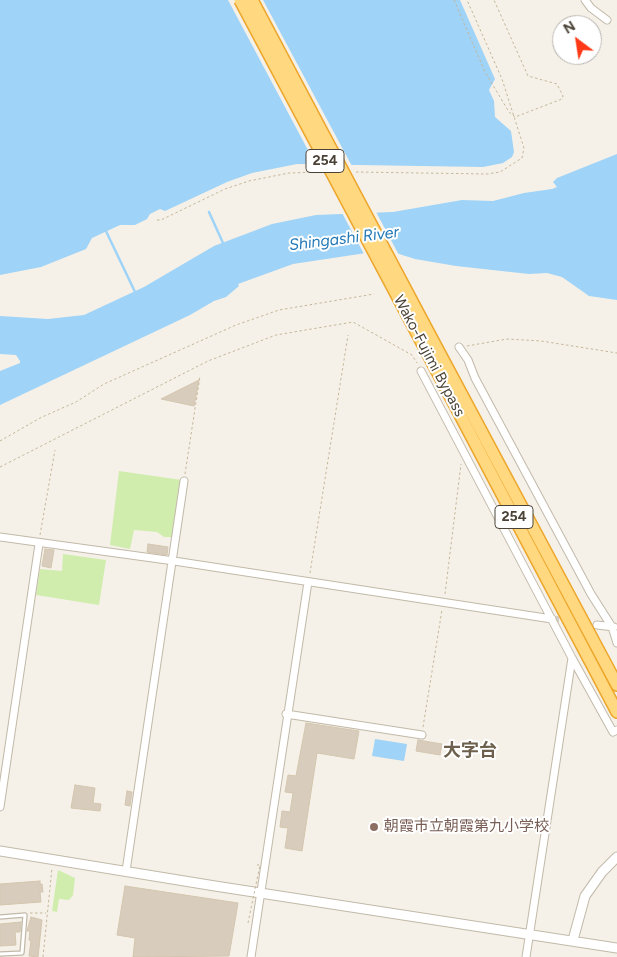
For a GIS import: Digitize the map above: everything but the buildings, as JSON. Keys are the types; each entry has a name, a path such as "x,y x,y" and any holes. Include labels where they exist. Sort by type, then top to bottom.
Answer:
{"highway":[{"name":"Wako-Fujimi Bypass","path":"240,0 617,712"},
{"name":"Wako-Fujimi Bypass","path":"252,0 617,685"}],"street":[{"path":"585,0 591,8 607,20"},
{"path":"459,347 468,360 475,378 591,594 614,627 617,642"},
{"path":"421,371 572,658 613,732 617,730"},
{"path":"126,871 174,561 184,481"},
{"path":"0,537 39,544 174,561 552,619"},
{"path":"0,807 39,544"},
{"path":"251,957 286,714 308,582"},
{"path":"597,625 614,627"},
{"path":"526,957 572,658"},
{"path":"286,714 422,735"},
{"path":"0,851 617,948"},
{"path":"573,940 585,896 602,872 617,857"}],"lane":[{"path":"0,917 25,915 22,953 0,954"}],"path":[{"path":"454,0 485,72 515,117"},
{"path":"356,172 487,174 500,172 522,158 524,148 502,79 467,0"},
{"path":"494,0 528,76 557,84 563,96 558,101 515,117"},
{"path":"157,220 161,220 224,189 249,181 288,173 327,172"},
{"path":"0,441 40,418 76,402 104,384 236,325 279,310 374,294"},
{"path":"0,467 208,361 276,335 353,322 412,354 421,371"},
{"path":"308,582 348,335"},
{"path":"459,347 507,339 541,340 617,352"},
{"path":"184,481 200,376"},
{"path":"39,544 55,450"},
{"path":"422,735 444,602 463,452"},
{"path":"43,957 54,860"},
{"path":"248,923 260,865 257,864"},
{"path":"25,915 30,913 47,913"}],"green space":[{"path":"119,471 182,480 173,537 164,537 157,532 134,530 130,549 110,545"},
{"path":"63,554 106,560 99,605 36,595 40,569 62,571"},
{"path":"58,870 75,878 73,895 69,900 59,899 57,912 52,911"}],"water":[{"path":"0,0 460,0 495,79 489,90 494,101 495,117 511,131 514,152 512,157 503,163 483,167 297,164 252,173 227,182 165,211 160,209 135,225 120,225 92,238 86,249 41,267 0,275"},
{"name":"Shingashi River","path":"617,154 617,300 589,296 562,277 547,273 529,274 456,266 415,259 396,253 366,253 293,264 238,284 239,286 226,297 214,301 190,315 0,405 0,371 20,363 20,361 16,355 0,354 0,316 48,319 84,315 144,287 214,246 272,224 316,215 393,212 462,200 493,201 524,193 552,189 557,187 553,182 557,178"},
{"path":"375,739 407,744 404,761 372,756"}],"pier":[{"path":"228,0 263,0 353,168 317,167"},
{"path":"375,210 400,257 365,256 341,211"}],"waterway":[{"path":"209,212 223,243"},
{"path":"105,229 136,294"}],"tunnel":[{"path":"552,619 597,625"}],"place":[{"name":"朝霞市立朝霞第九小学校","path":"374,827"}],"district":[{"name":"大字台","path":"470,751"}]}
